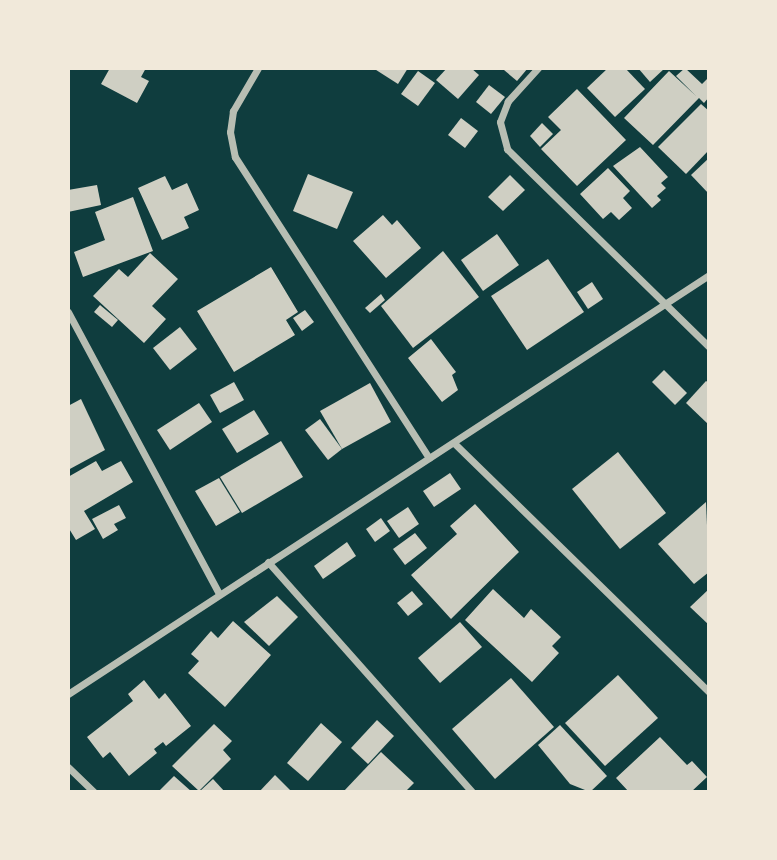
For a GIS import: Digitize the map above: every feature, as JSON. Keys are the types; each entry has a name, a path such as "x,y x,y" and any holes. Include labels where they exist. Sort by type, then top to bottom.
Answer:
{"street":[{"path":"258,68 233,111 230,132 235,157 429,458"},
{"path":"538,68 508,101 500,122 507,149 709,347"},
{"path":"68,694 709,275"},
{"path":"68,312 219,594"},
{"path":"454,443 709,692"},
{"path":"268,562 472,792"},
{"path":"68,767 94,792"}],"building":[{"path":"110,68 146,68 141,77 149,81 137,103 101,84"},
{"path":"373,68 408,68 398,84"},
{"path":"447,68 471,68 479,75 458,99 436,80"},
{"path":"506,68 528,68 517,81 504,70"},
{"path":"608,68 625,68 645,89 615,117 587,88"},
{"path":"638,68 665,68 650,82"},
{"path":"685,68 702,84 709,77 709,97 704,103 699,98 653,145 624,118 669,71 696,96 676,76"},
{"path":"418,71 435,83 418,106 401,94"},
{"path":"489,85 505,97 491,114 476,102"},
{"path":"577,89 626,140 577,186 541,149 561,130 548,117"},
{"path":"701,104 709,111 709,150 686,174 658,147"},
{"path":"461,118 478,131 465,148 448,135"},
{"path":"542,123 553,134 540,147 530,136"},
{"path":"640,147 668,177 661,183 666,188 657,196 661,200 652,208 613,166"},
{"path":"709,158 709,194 691,175"},
{"path":"608,168 630,191 623,198 632,208 619,220 611,212 603,219 580,194"},
{"path":"308,174 353,192 337,229 293,211"},
{"path":"510,175 525,190 503,211 488,197"},
{"path":"165,176 172,190 187,183 199,210 184,217 189,228 162,240 138,188"},
{"path":"97,185 101,205 68,212 68,190"},
{"path":"133,197 153,251 83,277 74,252 105,240 95,212"},
{"path":"383,215 392,225 397,220 421,248 386,278 353,241"},
{"path":"497,234 519,265 483,291 461,260"},
{"path":"443,251 479,297 413,348 381,306"},
{"path":"150,253 178,279 152,306 166,319 144,343 93,296 119,269 128,277"},
{"path":"548,259 584,312 527,350 491,296"},
{"path":"271,267 298,312 286,320 295,335 234,372 197,311"},
{"path":"592,282 603,299 588,309 577,292"},
{"path":"381,294 385,300 370,313 365,308"},
{"path":"100,305 118,320 112,327 94,312"},
{"path":"305,310 314,322 302,331 293,318"},
{"path":"180,327 197,349 170,370 153,348"},
{"path":"431,339 456,372 452,375 458,390 442,402 408,358"},
{"path":"664,370 687,393 675,405 652,382"},
{"path":"706,381 709,383 709,425 686,403"},
{"path":"234,382 244,400 220,413 210,395"},
{"path":"370,383 391,422 342,449 320,411"},
{"path":"81,399 105,450 68,470 68,406"},
{"path":"199,403 212,422 170,450 157,430"},
{"path":"254,410 269,434 237,453 222,429"},
{"path":"320,419 342,449 328,460 305,430"},
{"path":"281,441 303,477 242,513 220,477"},
{"path":"618,452 666,513 620,549 572,489"},
{"path":"96,461 102,471 121,461 133,482 84,511 95,529 76,540 68,527 68,477"},
{"path":"450,473 461,489 434,507 423,491"},
{"path":"219,478 240,512 216,526 195,491"},
{"path":"706,502 709,572 694,584 658,544"},
{"path":"475,504 519,552 451,619 411,575 457,534 450,526"},
{"path":"119,505 126,518 114,524 118,530 103,539 92,519"},
{"path":"408,507 419,524 399,538 387,521"},
{"path":"381,518 390,531 375,542 366,529"},
{"path":"415,533 427,548 405,565 393,549"},
{"path":"347,542 356,556 323,579 314,566"},
{"path":"493,589 524,618 531,609 561,637 552,646 559,653 532,682 465,620"},
{"path":"709,589 709,625 690,607"},
{"path":"412,591 423,604 408,616 397,603"},
{"path":"277,596 298,617 269,646 244,622"},
{"path":"233,621 271,655 225,707 188,673 199,661 191,654 211,631 218,638"},
{"path":"460,622 482,647 440,683 418,658"},
{"path":"618,675 658,718 605,766 565,723"},
{"path":"511,678 554,727 495,779 452,729"},
{"path":"144,680 159,699 165,693 191,726 166,746 163,742 154,749 157,753 129,776 110,752 103,758 87,737 133,701 128,694"},
{"path":"377,720 394,736 368,764 351,748"},
{"path":"321,723 342,742 308,781 287,763"},
{"path":"214,724 232,741 223,750 231,759 199,791 172,766"},
{"path":"560,725 607,776 590,792 570,784 538,745"},
{"path":"660,737 687,765 692,761 707,777 691,792 629,792 616,778"},
{"path":"381,752 414,783 405,792 343,792"},
{"path":"275,775 292,792 259,792"},
{"path":"174,776 192,792 158,792"},
{"path":"213,779 225,792 199,792"}]}
